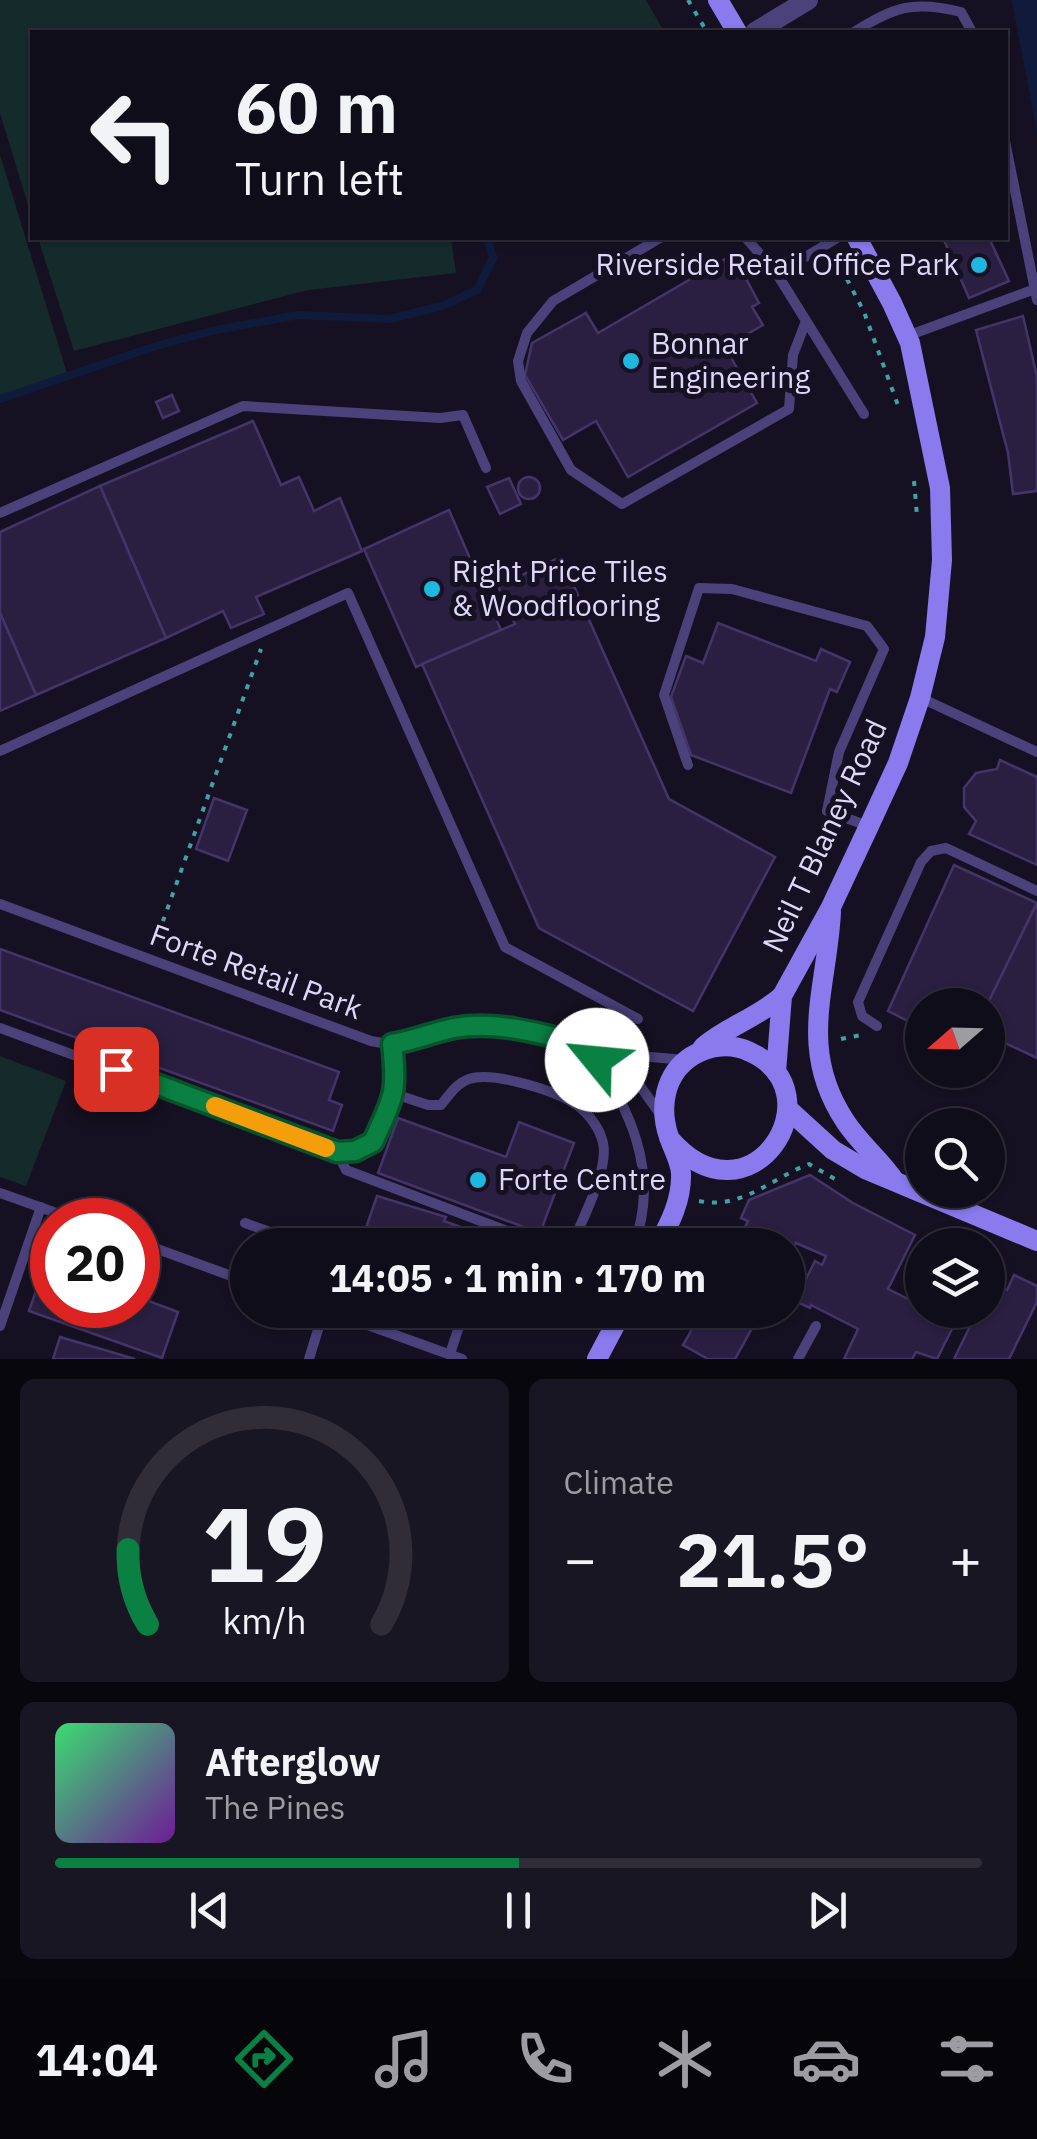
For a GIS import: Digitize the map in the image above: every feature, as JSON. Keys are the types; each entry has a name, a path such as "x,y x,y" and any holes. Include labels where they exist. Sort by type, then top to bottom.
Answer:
{"main road":[{"path":"718,0 737,30"},
{"name":"Neil T Blaney Road","path":"692,1056 721,1033 751,1020 782,996 831,908 898,764 935,637 942,560 940,488 924,402 906,336 858,240"},
{"path":"831,908 829,950 817,1014 824,1078 843,1119 894,1180"},
{"name":"Neil T Blaney Road","path":"776,1072 782,996"},
{"path":"666,1128 691,1160 707,1168 744,1168 759,1161 780,1139 788,1109 784,1087 761,1057 729,1046 692,1056 668,1084 666,1128 681,1168 680,1186 667,1228"},
{"path":"788,1109 833,1150 865,1169 1037,1242"},
{"path":"597,1359 613,1328"}],"street":[{"path":"758,30 808,0"}],"lane":[{"path":"857,30 888,11 931,2 960,12 971,30"},
{"path":"906,336 1036,295 1008,155"},
{"path":"657,240 553,301 527,334 518,361 520,381 571,470 622,504 789,410 793,355 806,321"},
{"path":"748,240 777,274 864,414"},
{"path":"777,274 833,240"},
{"path":"0,512 243,406 440,418 463,415 486,468"},
{"path":"688,764 664,694 699,588 732,589 867,626 884,649 839,752 827,810 870,826"},
{"path":"0,750 348,593 505,946 638,1019"},
{"path":"920,698 1037,752"},
{"path":"877,1026 862,1016 858,1002 921,862 931,852 946,848 1037,891"},
{"name":"Forte Retail Park","path":"0,904 352,1035 392,1044 472,1027 536,1032 617,1054 692,1056"},
{"path":"0,1028 337,1152 355,1151 373,1142 395,1094 392,1044"},
{"path":"588,1046 627,1113 646,1177 645,1207 639,1228"},
{"path":"617,1054 666,1128"},
{"path":"395,1094 428,1106 441,1105 462,1081 487,1076 512,1081 578,1106 600,1133 605,1155 578,1228"},
{"path":"337,1152 346,1170 499,1228"},
{"path":"0,1193 30,1204"},
{"path":"245,1223 259,1228"},
{"path":"0,1326 30,1240"},
{"path":"160,1250 230,1275"},
{"path":"798,1359 816,1326"},
{"path":"309,1359 319,1328"},
{"path":"376,1328 462,1359"},
{"path":"450,1354 458,1328"}],"path":[{"path":"688,0 706,30"},
{"path":"833,240 899,408"},
{"path":"914,480 918,532"},
{"path":"149,960 262,651 258,635"},
{"path":"832,1041 877,1026"},
{"path":"698,1201 719,1205 764,1189 809,1164 829,1178 849,1185"}],"green space":[{"path":"0,0 646,0 662,28 30,30 30,211 0,113"},
{"path":"0,155 67,373 0,399"},
{"path":"39,240 451,240 456,273 308,290 74,351"},
{"path":"0,1056 66,1081 26,1186 0,1177"}],"water":[{"path":"1012,0 1037,0 1037,133"}],"building":[{"name":"Riverside Retail Office Park","path":"944,240 990,240 1009,281 969,298"},
{"name":"Bonnar Engineering","path":"725,259 735,277 743,273 759,303 752,307 763,325 725,347 757,403 628,477 596,421 563,440 525,375 532,343 586,313 598,333"},
{"path":"1023,316 1037,377 1037,491 1013,494 1008,453 976,330"},
{"path":"172,395 179,411 163,418 156,402"},
{"path":"253,421 281,485 299,477 314,511 340,498 362,551 256,597 264,614 231,628 223,611 166,638 100,486"},
{"path":"529,477 537,480 537,496 529,499 521,496 518,488 521,480"},
{"path":"509,478 521,504 500,514 487,487"},
{"path":"100,486 166,638 36,695 0,613 0,532"},
{"name":"Right Price Tiles & Woodflooring","path":"449,510 501,630 416,667 364,549"},
{"path":"561,557 669,799 775,857 693,1011 539,928 422,664 515,624 498,586"},
{"path":"0,613 36,695 0,711"},
{"path":"718,623 816,661 821,649 850,662 837,692 830,689 791,793 691,755 671,697 686,656 703,663"},
{"path":"1000,760 1037,777 1037,865 969,834 976,821 964,807 964,788 976,773 997,769"},
{"path":"214,798 247,810 228,861 196,849"},
{"path":"954,865 1037,903 995,988 905,988 905,1020 888,1011"},
{"path":"1037,903 1037,1058 1005,1043 1005,988 995,988"},
{"path":"0,949 339,1072 329,1100 342,1105 333,1131 0,1010"},
{"name":"Forte Centre","path":"398,1118 506,1157 519,1122 574,1143 542,1228 526,1228 378,1173"},
{"path":"810,1175 905,1230 905,1255 888,1289 905,1298 905,1328 952,1328 937,1359 916,1352 912,1359 844,1359 858,1329 811,1305 805,1306 805,1281 815,1261 822,1265 826,1256 805,1247 805,1228 744,1228 748,1221 741,1218 749,1200"},
{"path":"377,1196 446,1217 444,1221 463,1228 366,1228"},
{"path":"1014,1275 1037,1286 1037,1302 1009,1359 954,1359 969,1328 1005,1328 1007,1290"},
{"path":"160,1305 178,1312 162,1358 77,1328 160,1328"},
{"path":"693,1328 752,1328 735,1359 708,1359 683,1345"},
{"path":"60,1337 135,1359 53,1359"}],"waterway":[{"path":"0,399 156,346 216,330 298,315 390,319 442,306 477,290 493,258 488,240"}],"slow traffic":[{"path":"215,1106 326,1148"}],"place":[{"name":"Riverside Retail Office Park","path":"979,265"},
{"name":"Bonnar Engineering","path":"631,361"},
{"name":"Right Price Tiles & Woodflooring","path":"432,589"},
{"name":"Forte Centre","path":"478,1180"}],"route":[{"path":"116,1069 337,1152 355,1151 373,1142 395,1094 392,1044 472,1027 536,1032 588,1046 597,1060"}]}
